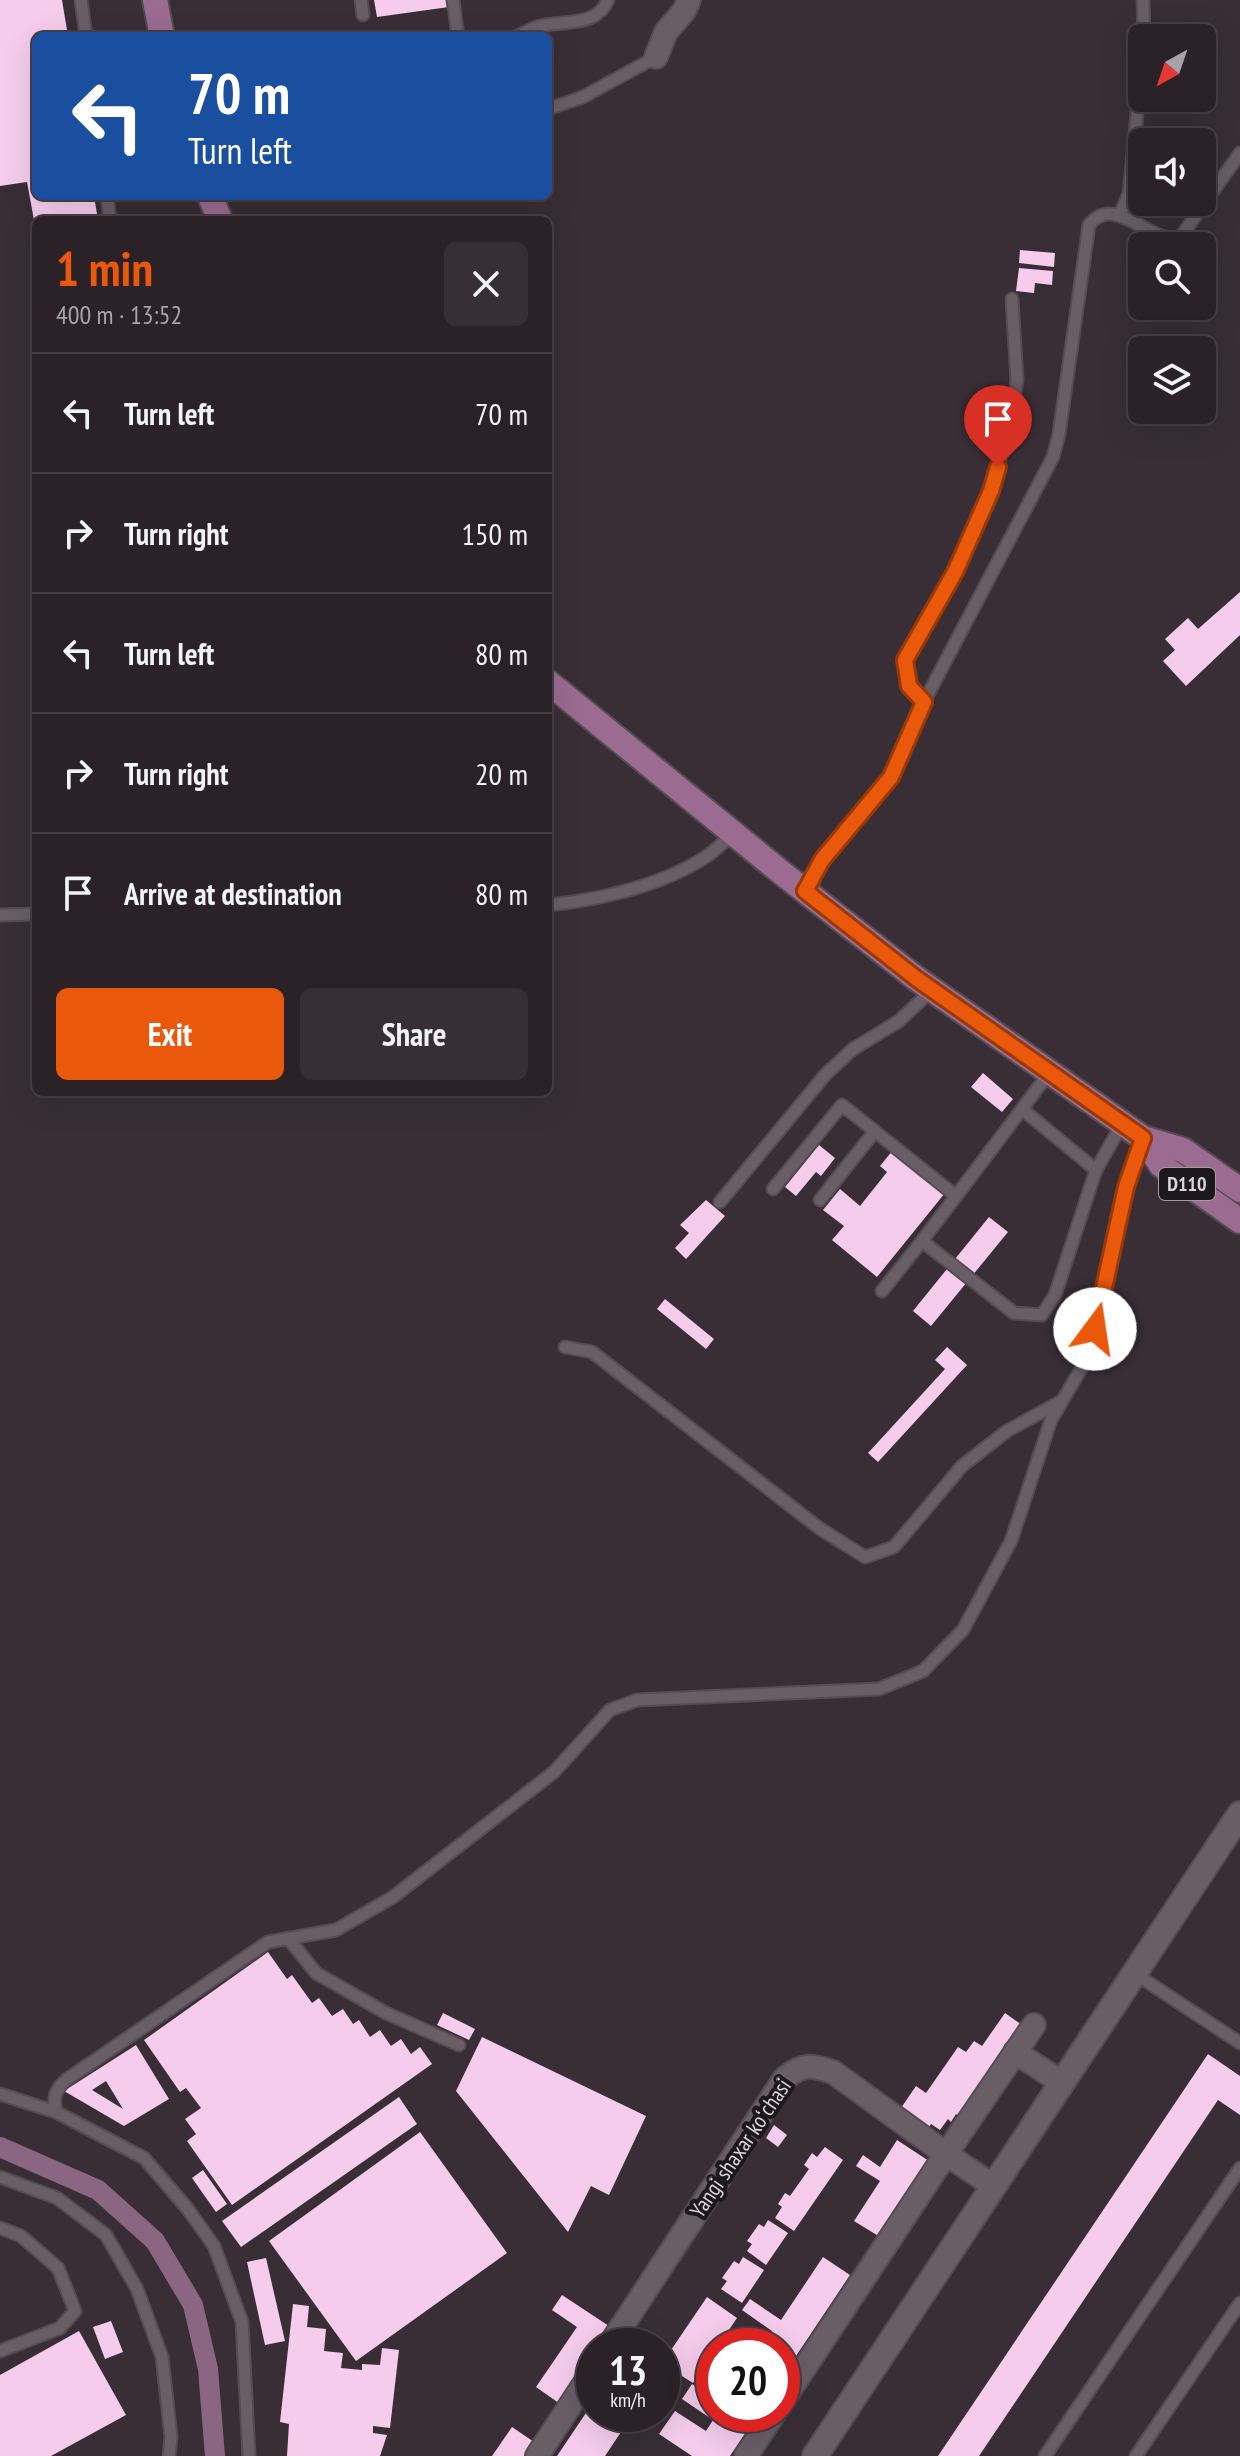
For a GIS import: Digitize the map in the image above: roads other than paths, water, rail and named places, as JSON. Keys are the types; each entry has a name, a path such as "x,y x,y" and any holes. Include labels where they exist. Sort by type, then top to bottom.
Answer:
{"main road":[{"path":"155,0 161,32"},
{"name":"D110","path":"552,685 932,990 1143,1138 1183,1150 1240,1190"},
{"name":"D110","path":"1143,1138 1161,1165 1240,1221"},
{"path":"815,2456 1240,1814"}],"street":[{"path":"656,57 666,32 689,0"},
{"path":"800,2375 1034,2025"},
{"path":"1015,2052 1061,2082"},
{"name":"Yangi shaxar koʻchasi","path":"621,2328 785,2078 798,2067 813,2066 833,2072 946,2154"},
{"path":"946,2154 992,2185"},
{"path":"537,2456 576,2396"},
{"path":"746,2456 762,2432"}],"lane":[{"path":"81,0 85,32"},
{"path":"361,0 363,15"},
{"path":"453,0 457,32"},
{"path":"527,32 541,26 594,17 608,4 608,0"},
{"path":"1143,0 1144,24"},
{"path":"552,108 583,97 656,57"},
{"path":"1120,215 1129,193 1137,112"},
{"path":"805,891 822,860 891,777 924,702 1053,457 1059,434 1089,225 1095,216 1106,213 1120,215 1169,240 1180,238 1240,153"},
{"path":"924,702 909,686 905,660 955,572 991,491 1011,420 1017,380 1012,299"},
{"path":"552,905 595,900 675,873 705,858 734,834"},
{"path":"0,915 32,914"},
{"path":"720,1202 825,1075 853,1049 899,1021 932,990"},
{"path":"882,1291 1049,1073"},
{"path":"773,1189 842,1105 956,1196"},
{"path":"1022,1109 1096,1170"},
{"path":"922,1241 1014,1313 1042,1315 1055,1295 1096,1170 1122,1124"},
{"path":"820,1200 875,1131"},
{"path":"56,2112 54,2101 57,2088 66,2080 268,1942 336,1930 393,1897 554,1772 610,1710 637,1700 879,1689 923,1671 963,1630 1011,1541 1051,1420 1088,1357 1126,1187 1143,1138"},
{"path":"565,1347 592,1352 819,1528 865,1557 894,1547 962,1466 1007,1431 1060,1402"},
{"path":"288,1938 316,1973 386,2013 459,2045"},
{"path":"1133,1973 1240,2043"},
{"path":"0,2094 56,2112 144,2158 187,2208 214,2246 242,2322 249,2456"},
{"path":"1045,2456 1240,2168"},
{"path":"0,2177 57,2198 106,2235 137,2289 162,2357 171,2437 169,2456"},
{"path":"0,2228 21,2236 58,2268 75,2311 60,2328 0,2351"},
{"path":"1136,2456 1240,2303"}],"waterway":[{"path":"0,2147 98,2190 155,2241 193,2305 208,2369 215,2456"}]}
